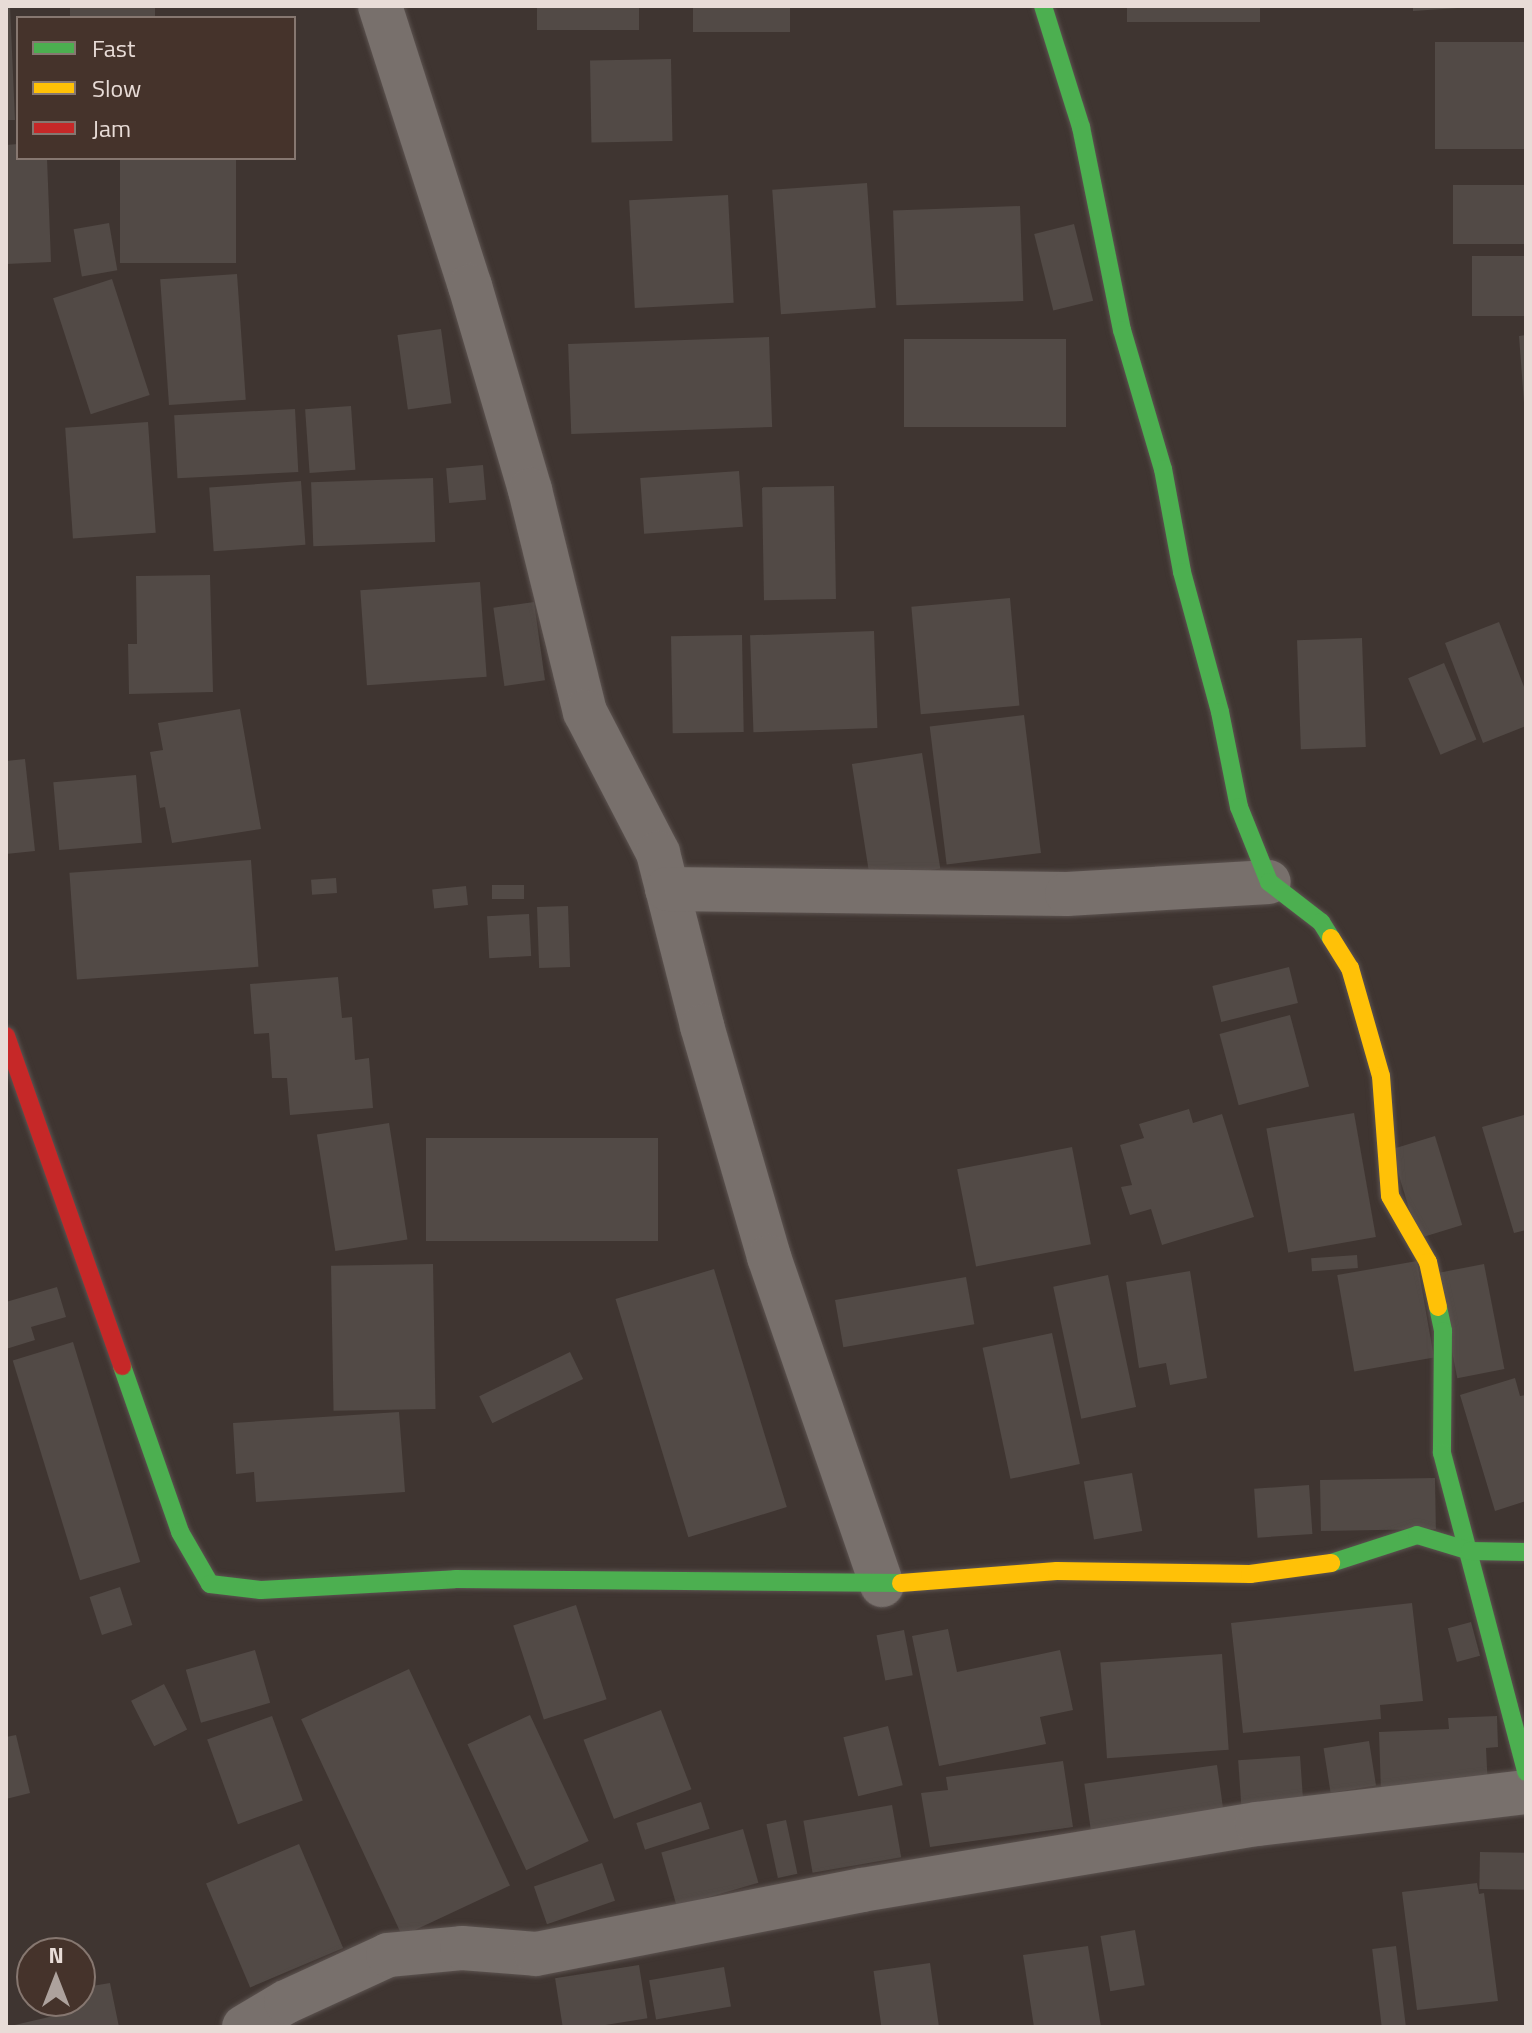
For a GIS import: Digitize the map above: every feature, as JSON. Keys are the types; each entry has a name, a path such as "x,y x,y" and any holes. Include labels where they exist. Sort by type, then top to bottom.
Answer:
{"street":[{"path":"380,6 470,286 530,490 585,712 658,853 702,1026 769,1257 882,1585"},
{"path":"1043,6 1081,127 1122,330 1163,469 1182,572 1220,712 1239,807 1269,882 1321,922 1350,968 1381,1076 1390,1196 1428,1262 1443,1331 1442,1453 1526,1772"},
{"path":"667,889 1067,894 1269,882"},
{"path":"6,1036 180,1532 210,1584 261,1590 455,1579 882,1585 1057,1571 1250,1574 1318,1567 1417,1535 1470,1551 1526,1552"},
{"path":"244,2027 286,2002 388,1955 462,1948 536,1954 847,1892 1257,1824 1526,1792"}],"building":[{"path":"6,6 10,6 15,120 6,120"},
{"path":"70,6 155,6 155,16 70,16"},
{"path":"537,6 639,6 639,30 537,30"},
{"path":"693,6 790,6 790,32 693,32"},
{"path":"1127,6 1260,6 1260,22 1127,22"},
{"path":"1413,6 1458,6 1458,8 1413,11"},
{"path":"1435,42 1526,42 1526,149 1435,149"},
{"path":"671,59 672,141 591,142 590,60"},
{"path":"16,144 16,160 47,160 51,262 6,264 6,145"},
{"path":"120,160 236,160 236,263 120,263"},
{"path":"867,183 876,308 781,314 772,190"},
{"path":"1453,185 1526,185 1526,244 1453,244"},
{"path":"728,195 734,303 635,308 629,200"},
{"path":"1020,206 1023,301 896,305 893,210"},
{"path":"109,223 117,270 82,277 74,229"},
{"path":"1074,224 1093,301 1053,311 1034,234"},
{"path":"1472,256 1526,256 1526,316 1472,316"},
{"path":"237,274 246,400 169,405 160,279"},
{"path":"112,279 150,395 91,414 53,298"},
{"path":"441,329 451,403 408,409 397,335"},
{"path":"1526,335 1526,403 1524,403 1519,336"},
{"path":"769,337 772,427 571,434 568,344"},
{"path":"904,339 1066,339 1066,427 904,427"},
{"path":"351,406 355,470 310,473 305,409"},
{"path":"295,409 298,472 177,478 174,415"},
{"path":"148,422 156,533 73,539 65,428"},
{"path":"483,465 486,500 449,503 446,468"},
{"path":"739,471 743,527 644,534 640,478"},
{"path":"433,478 435,542 313,546 311,482"},
{"path":"301,481 305,545 214,551 209,487"},
{"path":"834,486 836,599 764,600 762,487"},
{"path":"210,575 213,692 129,694 128,644 137,644 136,576"},
{"path":"480,582 487,677 367,685 360,590"},
{"path":"1010,598 1019,706 921,714 911,607"},
{"path":"534,602 545,680 504,686 493,608"},
{"path":"1499,622 1526,692 1526,726 1483,743 1445,643"},
{"path":"874,631 877,728 753,732 750,635"},
{"path":"742,635 744,732 673,733 671,636"},
{"path":"1362,638 1366,747 1301,749 1297,640"},
{"path":"1444,663 1476,739 1441,755 1408,678"},
{"path":"240,709 261,829 172,843 165,807 160,808 150,752 163,750 158,723"},
{"path":"1024,715 1041,853 947,865 930,727"},
{"path":"922,753 940,869 870,880 852,764"},
{"path":"25,759 35,851 6,854 6,761"},
{"path":"136,775 142,843 59,850 53,782"},
{"path":"251,860 258,967 77,979 69,873"},
{"path":"336,878 337,893 312,895 311,880"},
{"path":"492,885 524,885 524,899 492,899"},
{"path":"466,886 468,905 434,908 432,890"},
{"path":"568,906 570,967 539,968 537,907"},
{"path":"529,914 531,956 489,958 487,916"},
{"path":"1289,967 1298,1003 1221,1022 1212,986"},
{"path":"338,977 342,1018 352,1017 355,1060 369,1058 373,1108 290,1115 287,1078 272,1078 269,1033 254,1034 250,984"},
{"path":"1290,1015 1309,1086 1239,1105 1219,1034"},
{"path":"1189,1109 1193,1123 1222,1114 1254,1217 1162,1245 1151,1209 1130,1215 1121,1187 1132,1185 1120,1145 1144,1138 1139,1124"},
{"path":"1354,1113 1376,1237 1288,1253 1266,1128"},
{"path":"1524,1115 1526,1230 1514,1233 1482,1127"},
{"path":"389,1123 407,1240 335,1251 317,1134"},
{"path":"1435,1136 1462,1225 1418,1238 1391,1149"},
{"path":"426,1138 658,1138 658,1241 426,1241"},
{"path":"1072,1147 1091,1244 976,1267 957,1169"},
{"path":"1357,1255 1358,1268 1312,1271 1311,1258"},
{"path":"1417,1261 1434,1358 1354,1372 1337,1275"},
{"path":"433,1264 436,1409 334,1411 331,1266"},
{"path":"1484,1264 1504,1369 1457,1378 1437,1273"},
{"path":"714,1269 787,1507 688,1537 616,1299"},
{"path":"1190,1271 1207,1378 1170,1385 1166,1363 1139,1368 1126,1282"},
{"path":"1108,1275 1136,1407 1081,1419 1053,1287"},
{"path":"966,1277 974,1324 843,1347 835,1300"},
{"path":"57,1287 66,1317 31,1327 35,1340 6,1349 6,1302"},
{"path":"1052,1333 1080,1464 1010,1479 983,1348"},
{"path":"73,1342 140,1562 80,1580 13,1360"},
{"path":"570,1352 583,1379 492,1423 479,1396"},
{"path":"1515,1378 1520,1396 1526,1395 1526,1501 1495,1511 1460,1395"},
{"path":"399,1412 405,1492 256,1502 254,1472 236,1474 233,1423"},
{"path":"1132,1473 1142,1531 1094,1540 1084,1482"},
{"path":"1435,1478 1436,1529 1321,1531 1320,1480"},
{"path":"1309,1485 1312,1534 1258,1538 1254,1489"},
{"path":"120,1587 132,1625 102,1635 90,1597"},
{"path":"1412,1603 1423,1701 1380,1705 1381,1719 1243,1733 1231,1623"},
{"path":"576,1605 607,1699 544,1720 513,1625"},
{"path":"1471,1622 1480,1656 1457,1662 1448,1628"},
{"path":"948,1629 957,1672 1060,1650 1073,1710 1040,1717 1046,1744 939,1766 912,1636"},
{"path":"904,1630 913,1675 885,1680 877,1635"},
{"path":"255,1650 270,1703 201,1723 186,1670"},
{"path":"1222,1654 1229,1750 1107,1758 1100,1663"},
{"path":"409,1669 510,1886 402,1936 301,1719"},
{"path":"164,1684 187,1729 154,1746 131,1701"},
{"path":"661,1710 691,1789 614,1819 584,1740"},
{"path":"530,1715 589,1841 526,1870 467,1744"},
{"path":"272,1716 303,1801 238,1824 207,1740"},
{"path":"1497,1716 1498,1747 1486,1748 1488,1788 1381,1792 1379,1732 1449,1729 1448,1718"},
{"path":"888,1726 903,1785 858,1796 843,1737"},
{"path":"16,1735 30,1793 6,1799 6,1737"},
{"path":"1369,1741 1376,1785 1331,1793 1324,1748"},
{"path":"1300,1756 1303,1802 1241,1806 1238,1760"},
{"path":"1063,1761 1073,1827 930,1847 921,1793 948,1790 946,1777"},
{"path":"1217,1765 1224,1817 1092,1836 1084,1784"},
{"path":"701,1802 710,1829 645,1850 636,1823"},
{"path":"892,1805 901,1857 813,1873 803,1821"},
{"path":"786,1820 797,1874 778,1878 766,1824"},
{"path":"743,1829 758,1883 677,1906 661,1852"},
{"path":"299,1844 343,1948 250,1987 206,1883"},
{"path":"1480,1852 1526,1853 1525,1890 1479,1889"},
{"path":"602,1863 615,1901 547,1924 534,1886"},
{"path":"1477,1883 1479,1894 1484,1893 1498,2001 1417,2010 1402,1892"},
{"path":"1135,1930 1145,1985 1110,1991 1101,1936"},
{"path":"1088,1946 1101,2027 1034,2027 1023,1955"},
{"path":"1396,1946 1406,2027 1382,2027 1372,1949"},
{"path":"930,1963 939,2027 881,2027 874,1971"},
{"path":"639,1965 647,2018 593,2027 563,2027 555,1978"},
{"path":"724,1967 731,2006 656,2020 649,1980"},
{"path":"110,1983 119,2027 6,2027 49,2017 96,2017 96,1985"}],"traffic: fast":[{"path":"1043,6 1081,127 1122,330 1163,469 1182,572 1220,712 1239,807 1269,882 1321,922 1331,938"},
{"path":"1438,1307 1443,1331 1442,1453 1526,1772"},
{"path":"122,1366 180,1532 210,1584 261,1590 455,1579 901,1583"},
{"path":"1331,1563 1417,1535 1470,1551 1526,1552"}],"traffic: slow":[{"path":"1331,938 1350,968 1381,1076 1390,1196 1428,1262 1438,1307"},
{"path":"901,1583 1057,1571 1250,1574 1331,1563"}],"traffic: jam":[{"path":"6,1036 122,1366"}]}
